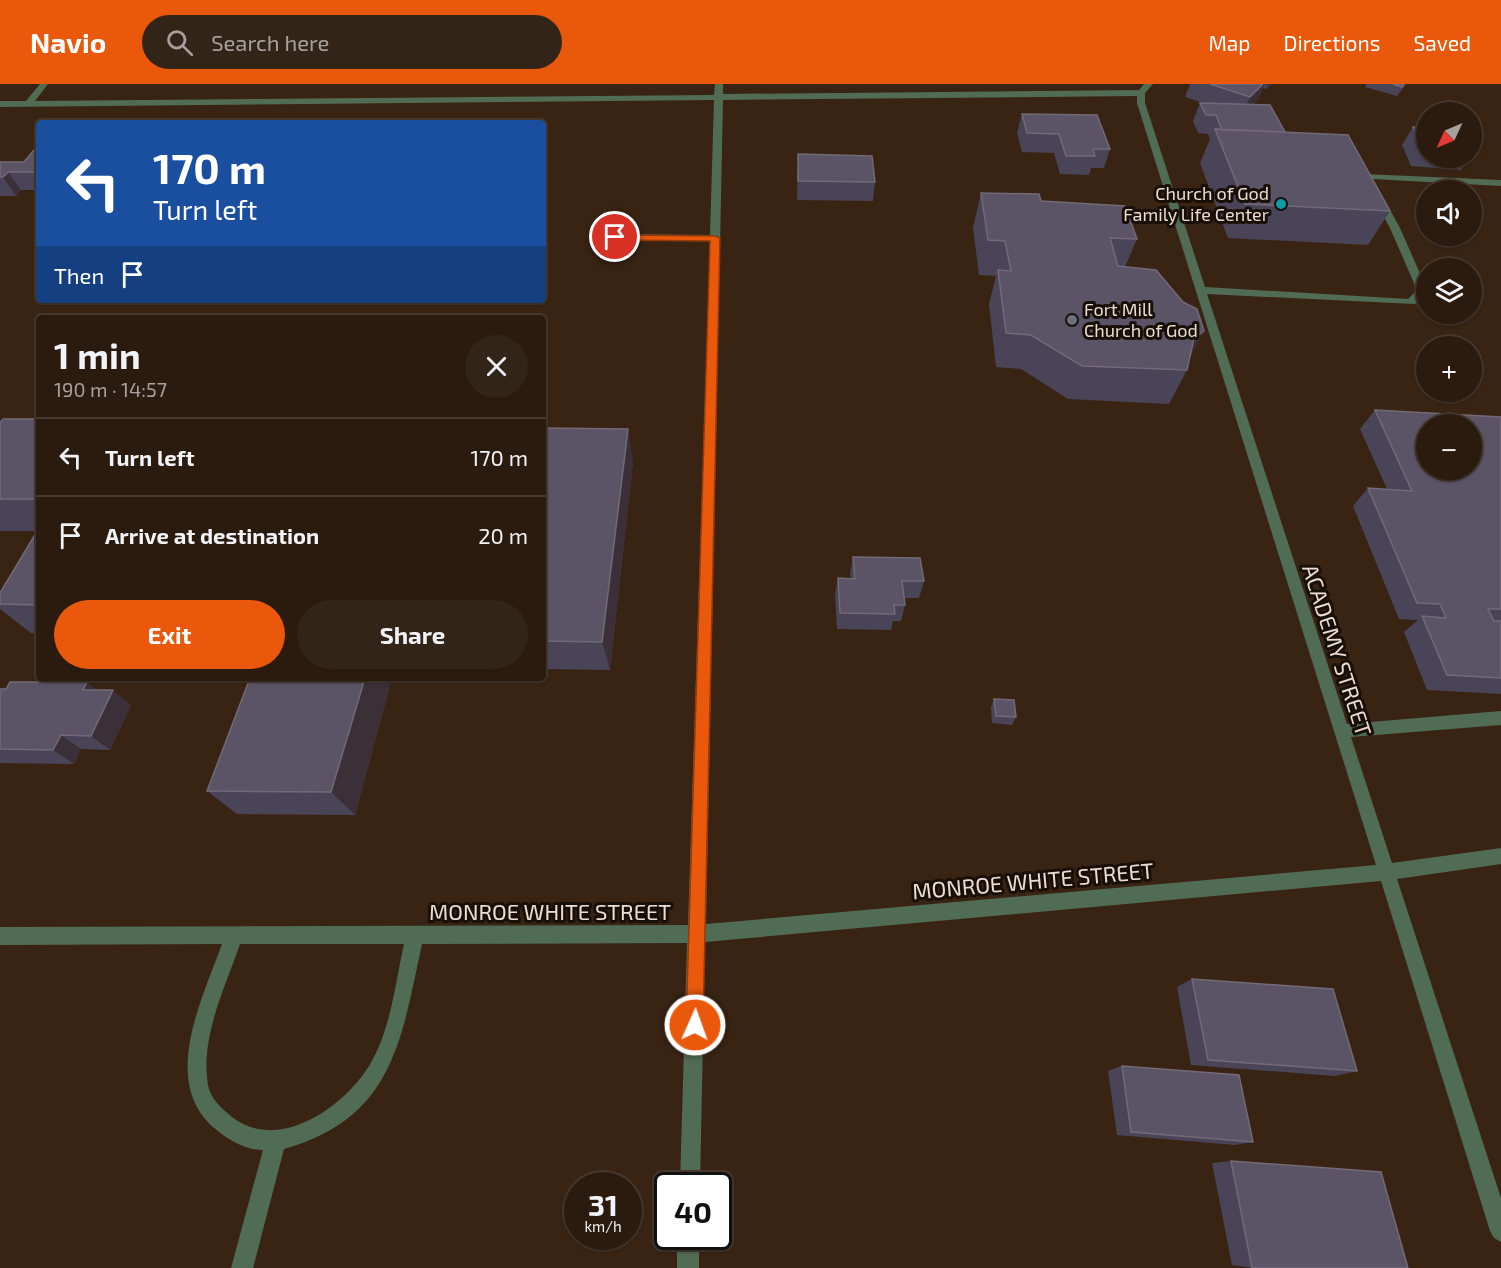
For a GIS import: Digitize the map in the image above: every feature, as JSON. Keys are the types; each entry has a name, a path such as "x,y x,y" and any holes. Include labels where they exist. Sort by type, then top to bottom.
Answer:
{"street":[{"path":"28,104 44,84"},
{"path":"0,104 718,90 1145,88"},
{"name":"ACADEMY STREET","path":"1145,88 1141,103 1199,290 1501,1231"},
{"path":"690,1172 718,90"},
{"path":"1199,290 1411,302 1423,291 1395,228 1367,176 1501,183"},
{"path":"615,237 715,238"},
{"path":"1340,731 1501,718"},
{"name":"MONROE WHITE STREET","path":"0,936 697,934 1386,872 1501,856"},
{"path":"234,936 201,1033 196,1060 198,1087 208,1109 225,1127 249,1138 276,1140 304,1133 332,1119 357,1099 375,1074 389,1043 415,935"},
{"path":"242,1268 276,1140"},
{"path":"688,1250 688,1268"}],"building":[{"path":"1210,84 1263,84 1250,97"},
{"path":"1200,103 1270,105 1285,132 1222,130 1216,115 1206,115"},
{"path":"1022,114 1097,115 1110,149 1093,149 1095,156 1066,156 1059,134 1027,133"},
{"path":"1215,129 1348,135 1390,211 1245,204"},
{"path":"36,148 36,172 8,172 0,177 0,162 24,162"},
{"path":"798,154 872,156 875,182 798,181"},
{"name":"Fort Mill Church of God","path":"981,193 1039,194 1041,201 1125,206 1137,239 1110,238 1118,266 1156,270 1183,302 1197,309 1204,331 1194,338 1187,370 1082,366 1031,335 1006,333 998,270 1011,271 1005,241 988,240"},
{"path":"1375,410 1447,414 1416,414 1416,480 1482,480 1482,416 1501,417 1501,609 1488,609 1494,621 1501,621 1501,678 1447,675 1422,616 1446,618 1440,604 1417,603 1368,488 1412,491"},
{"path":"3,419 36,419 36,499 0,499 0,423"},
{"path":"546,428 628,429 602,642 546,641"},
{"path":"36,533 36,605 0,604 0,593"},
{"path":"853,557 920,558 924,581 902,581 905,605 894,605 895,614 840,613 838,578 855,579"},
{"path":"249,681 364,681 331,792 207,791"},
{"path":"10,682 87,682 83,690 113,690 91,736 61,735 53,750 0,749 0,689 6,689"},
{"path":"994,699 1014,700 1016,717 996,716"},
{"path":"1192,979 1333,989 1357,1071 1208,1060"},
{"path":"1122,1066 1239,1075 1253,1142 1131,1132"},
{"path":"1231,1161 1381,1172 1408,1268 1252,1268"}],"place":[{"name":"Church of God Family Life Center","path":"1281,204"},
{"name":"Fort Mill Church of God","path":"1072,320"}],"route":[{"path":"615,237 715,238 695,1025"}]}
